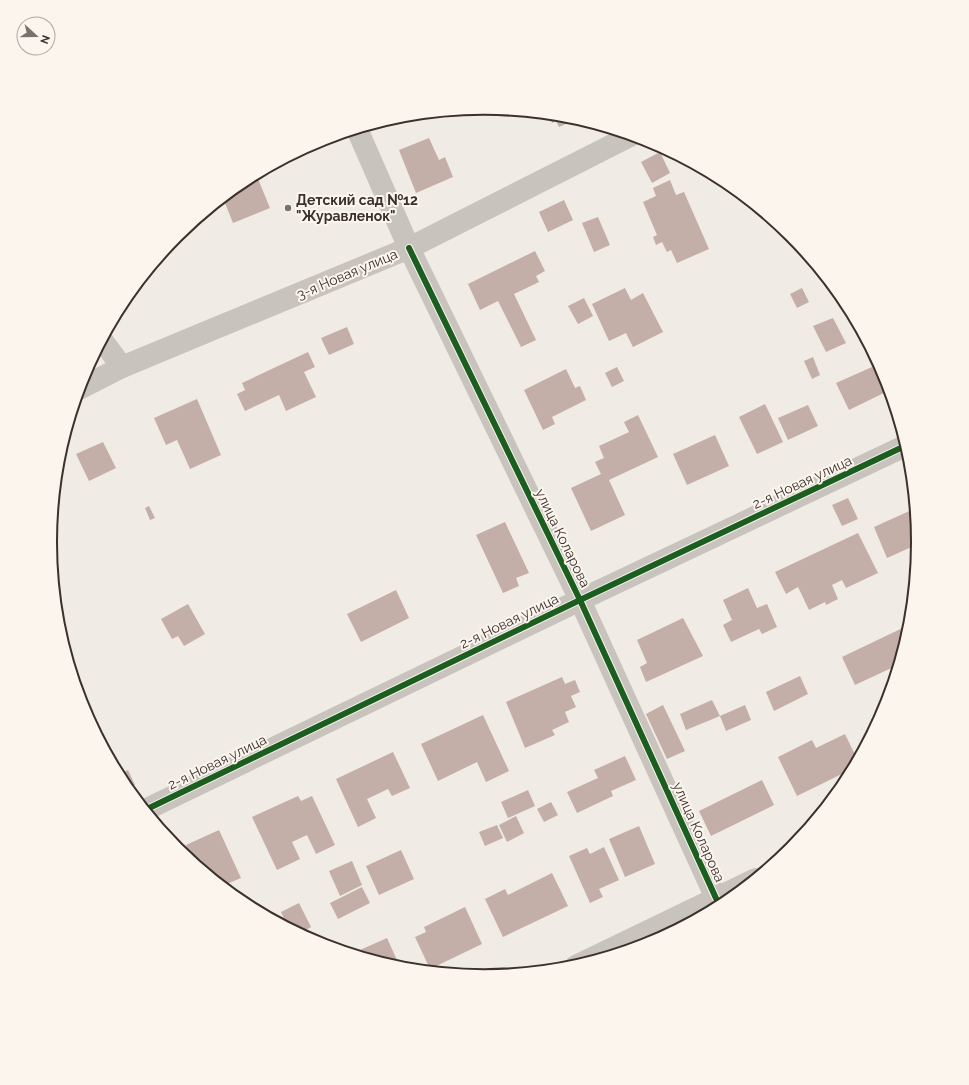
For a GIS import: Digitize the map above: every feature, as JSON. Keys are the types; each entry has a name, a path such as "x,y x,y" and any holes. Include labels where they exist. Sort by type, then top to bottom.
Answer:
{"street":[{"name":"улица Коларова","path":"359,134 409,248 580,600 717,901"},
{"name":"3-я Новая улица","path":"88,384 122,367 409,248 624,139"},
{"path":"105,345 122,367"},
{"name":"2-я Новая улица","path":"149,808 580,600 901,448"},
{"path":"611,950 709,906"}],"building":[{"path":"556,121 568,123 559,127"},
{"path":"429,138 439,160 445,157 453,177 416,193 399,150"},
{"path":"659,153 670,173 652,183 641,162"},
{"path":"258,180 270,208 233,223 225,202"},
{"path":"670,180 676,195 684,192 709,249 677,263 671,250 667,252 662,242 656,245 653,237 657,235 643,202 656,196 653,188"},
{"path":"564,200 573,220 548,232 539,212"},
{"path":"598,217 610,245 594,252 582,223"},
{"path":"535,251 545,271 536,276 539,282 514,294 536,340 521,347 498,301 480,310 468,284"},
{"path":"625,288 631,300 643,293 663,332 633,347 626,333 609,341 592,304"},
{"path":"802,288 809,302 797,308 790,294"},
{"path":"584,298 593,316 578,324 568,306"},
{"path":"833,318 846,343 826,352 813,326"},
{"path":"347,327 354,344 329,355 321,338"},
{"path":"308,352 315,367 304,372 316,397 286,411 279,395 245,411 237,394 245,390 242,383"},
{"path":"869,354 884,393 849,410 836,383 872,367 867,355"},
{"path":"813,357 820,375 812,379 804,361"},
{"path":"617,367 624,381 612,387 605,373"},
{"path":"566,369 575,388 580,386 586,400 552,417 555,424 543,430 524,390"},
{"path":"197,399 221,455 190,469 177,440 166,445 154,418"},
{"path":"765,404 783,442 757,454 739,417"},
{"path":"808,405 818,426 788,440 778,418"},
{"path":"638,415 658,457 609,480 625,515 591,531 571,488 601,474 595,462 604,458 599,446 629,432 624,422"},
{"path":"715,435 729,466 687,485 673,454"},
{"path":"103,442 116,468 89,481 76,454"},
{"path":"848,498 858,519 842,526 832,505"},
{"path":"149,506 155,518 150,520 145,508"},
{"path":"911,510 912,547 887,558 874,527"},
{"path":"505,522 529,573 516,578 519,586 503,593 476,535"},
{"path":"858,533 878,573 846,588 842,580 832,585 838,599 826,605 825,602 809,610 798,587 786,594 775,572"},
{"path":"748,588 757,608 767,604 777,627 762,634 759,629 731,642 723,625 732,620 723,600"},
{"path":"396,590 409,618 361,642 347,614"},
{"path":"188,604 205,634 184,646 178,636 172,639 161,619"},
{"path":"683,618 703,656 646,682 640,667 647,663 637,640"},
{"path":"904,628 893,667 855,685 842,657"},
{"path":"800,676 808,694 774,711 766,692"},
{"path":"562,677 565,684 575,680 580,692 571,696 576,707 565,712 569,722 552,730 555,735 525,748 506,702"},
{"path":"712,700 720,716 686,730 680,714"},
{"path":"663,705 685,751 667,759 646,714"},
{"path":"745,705 751,720 726,731 720,716"},
{"path":"483,715 509,771 486,782 477,762 438,781 421,744"},
{"path":"845,734 855,755 845,773 797,796 778,757 812,740 816,748"},
{"path":"393,752 410,788 392,796 388,789 367,799 376,818 358,827 336,779"},
{"path":"625,756 636,780 611,791 613,796 577,813 567,792 598,778 594,770"},
{"path":"128,770 135,785 133,786 124,772"},
{"path":"762,780 774,805 711,836 699,811"},
{"path":"528,790 535,806 508,818 501,802"},
{"path":"298,796 301,801 312,796 335,845 316,854 307,835 292,842 300,859 277,870 252,817"},
{"path":"551,802 558,815 544,822 537,809"},
{"path":"516,816 524,833 507,842 499,825"},
{"path":"497,825 503,838 485,846 479,832"},
{"path":"639,826 655,864 625,877 609,839"},
{"path":"219,830 241,878 227,884 188,851 186,845"},
{"path":"604,847 619,880 599,889 603,897 590,903 569,856 587,848 590,854"},
{"path":"401,850 414,879 379,895 366,866"},
{"path":"352,861 362,885 340,896 329,871"},
{"path":"552,873 568,906 503,937 485,899 505,889 508,895"},
{"path":"362,887 370,903 338,919 330,903"},
{"path":"299,903 311,927 305,930 295,926 285,921 281,912"},
{"path":"465,907 482,944 435,967 429,966 415,937 426,932 424,927"},
{"path":"387,938 397,961 374,955 359,951"}],"cycle path":[{"path":"409,248 580,600 717,901"},
{"path":"149,808 580,600 901,448"}],"place":[{"name":"Детский сад №12 \"Журавленок\"","path":"288,208"}]}
